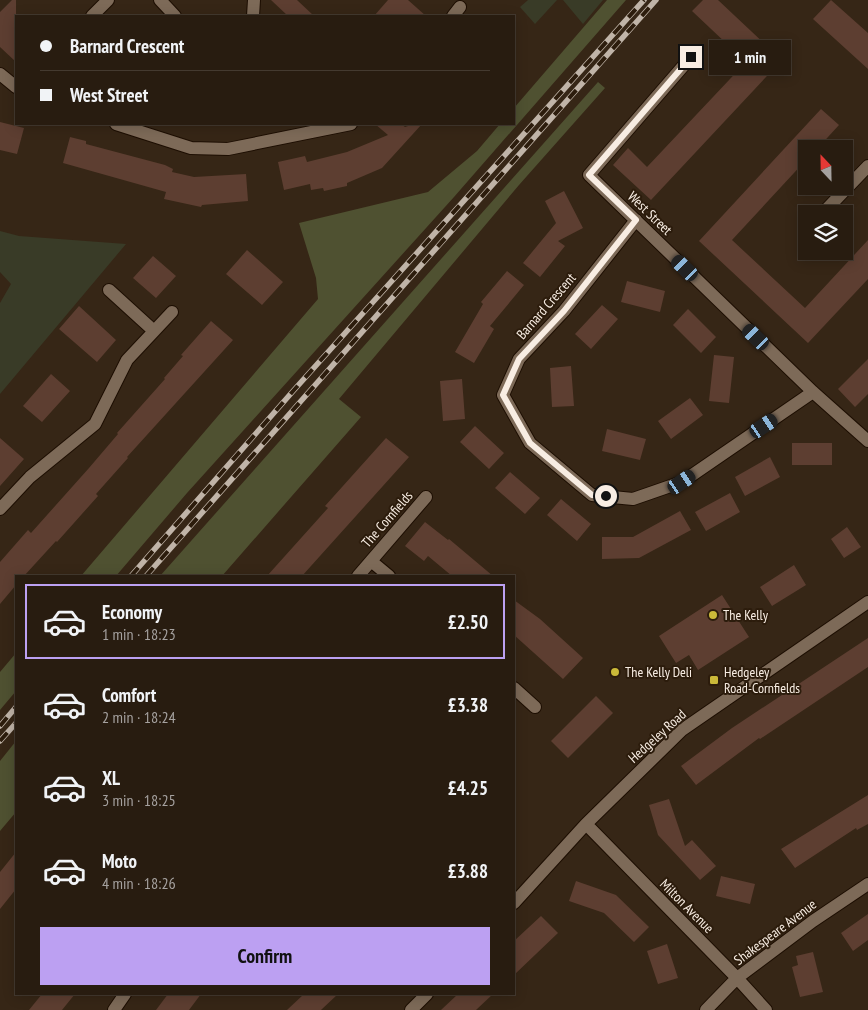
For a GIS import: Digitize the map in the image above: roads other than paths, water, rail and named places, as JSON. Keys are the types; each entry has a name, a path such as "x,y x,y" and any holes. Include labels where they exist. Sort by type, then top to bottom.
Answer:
{"street":[{"path":"93,15 108,0"},
{"path":"160,0 174,15"},
{"path":"253,15 254,0"},
{"name":"West Street","path":"691,57 589,175 813,392 868,441"},
{"path":"0,74 15,86"},
{"path":"119,125 191,148 228,149 307,128 340,125"},
{"path":"831,205 868,166"},
{"name":"Barnard Crescent","path":"636,220 564,311 519,359 503,395 530,443 592,495 633,499 682,482 813,392"},
{"path":"108,290 154,331"},
{"path":"0,509 30,477 95,424 127,360 172,312"},
{"name":"The Cornfields","path":"359,575 426,497"},
{"name":"The Cornfields","path":"371,561 388,575"},
{"name":"Hedgeley Road","path":"515,902 586,824 682,730 868,602"},
{"path":"515,689 534,706"},
{"name":"Milton Avenue","path":"586,824 766,1010"},
{"name":"Shakespeare Avenue","path":"706,1010 737,978 813,921 868,884"},
{"path":"114,1010 124,995"},
{"path":"411,1010 426,995"}],"railway":[{"path":"132,575 294,390 644,0"},
{"path":"147,575 656,0"},
{"path":"0,726 15,708"},
{"path":"0,741 15,724"}],"place":[{"name":"The Kelly","path":"713,615"},
{"name":"The Kelly Deli","path":"615,672"},
{"name":"Hedgeley Road-Cornfields","path":"714,680"}]}
